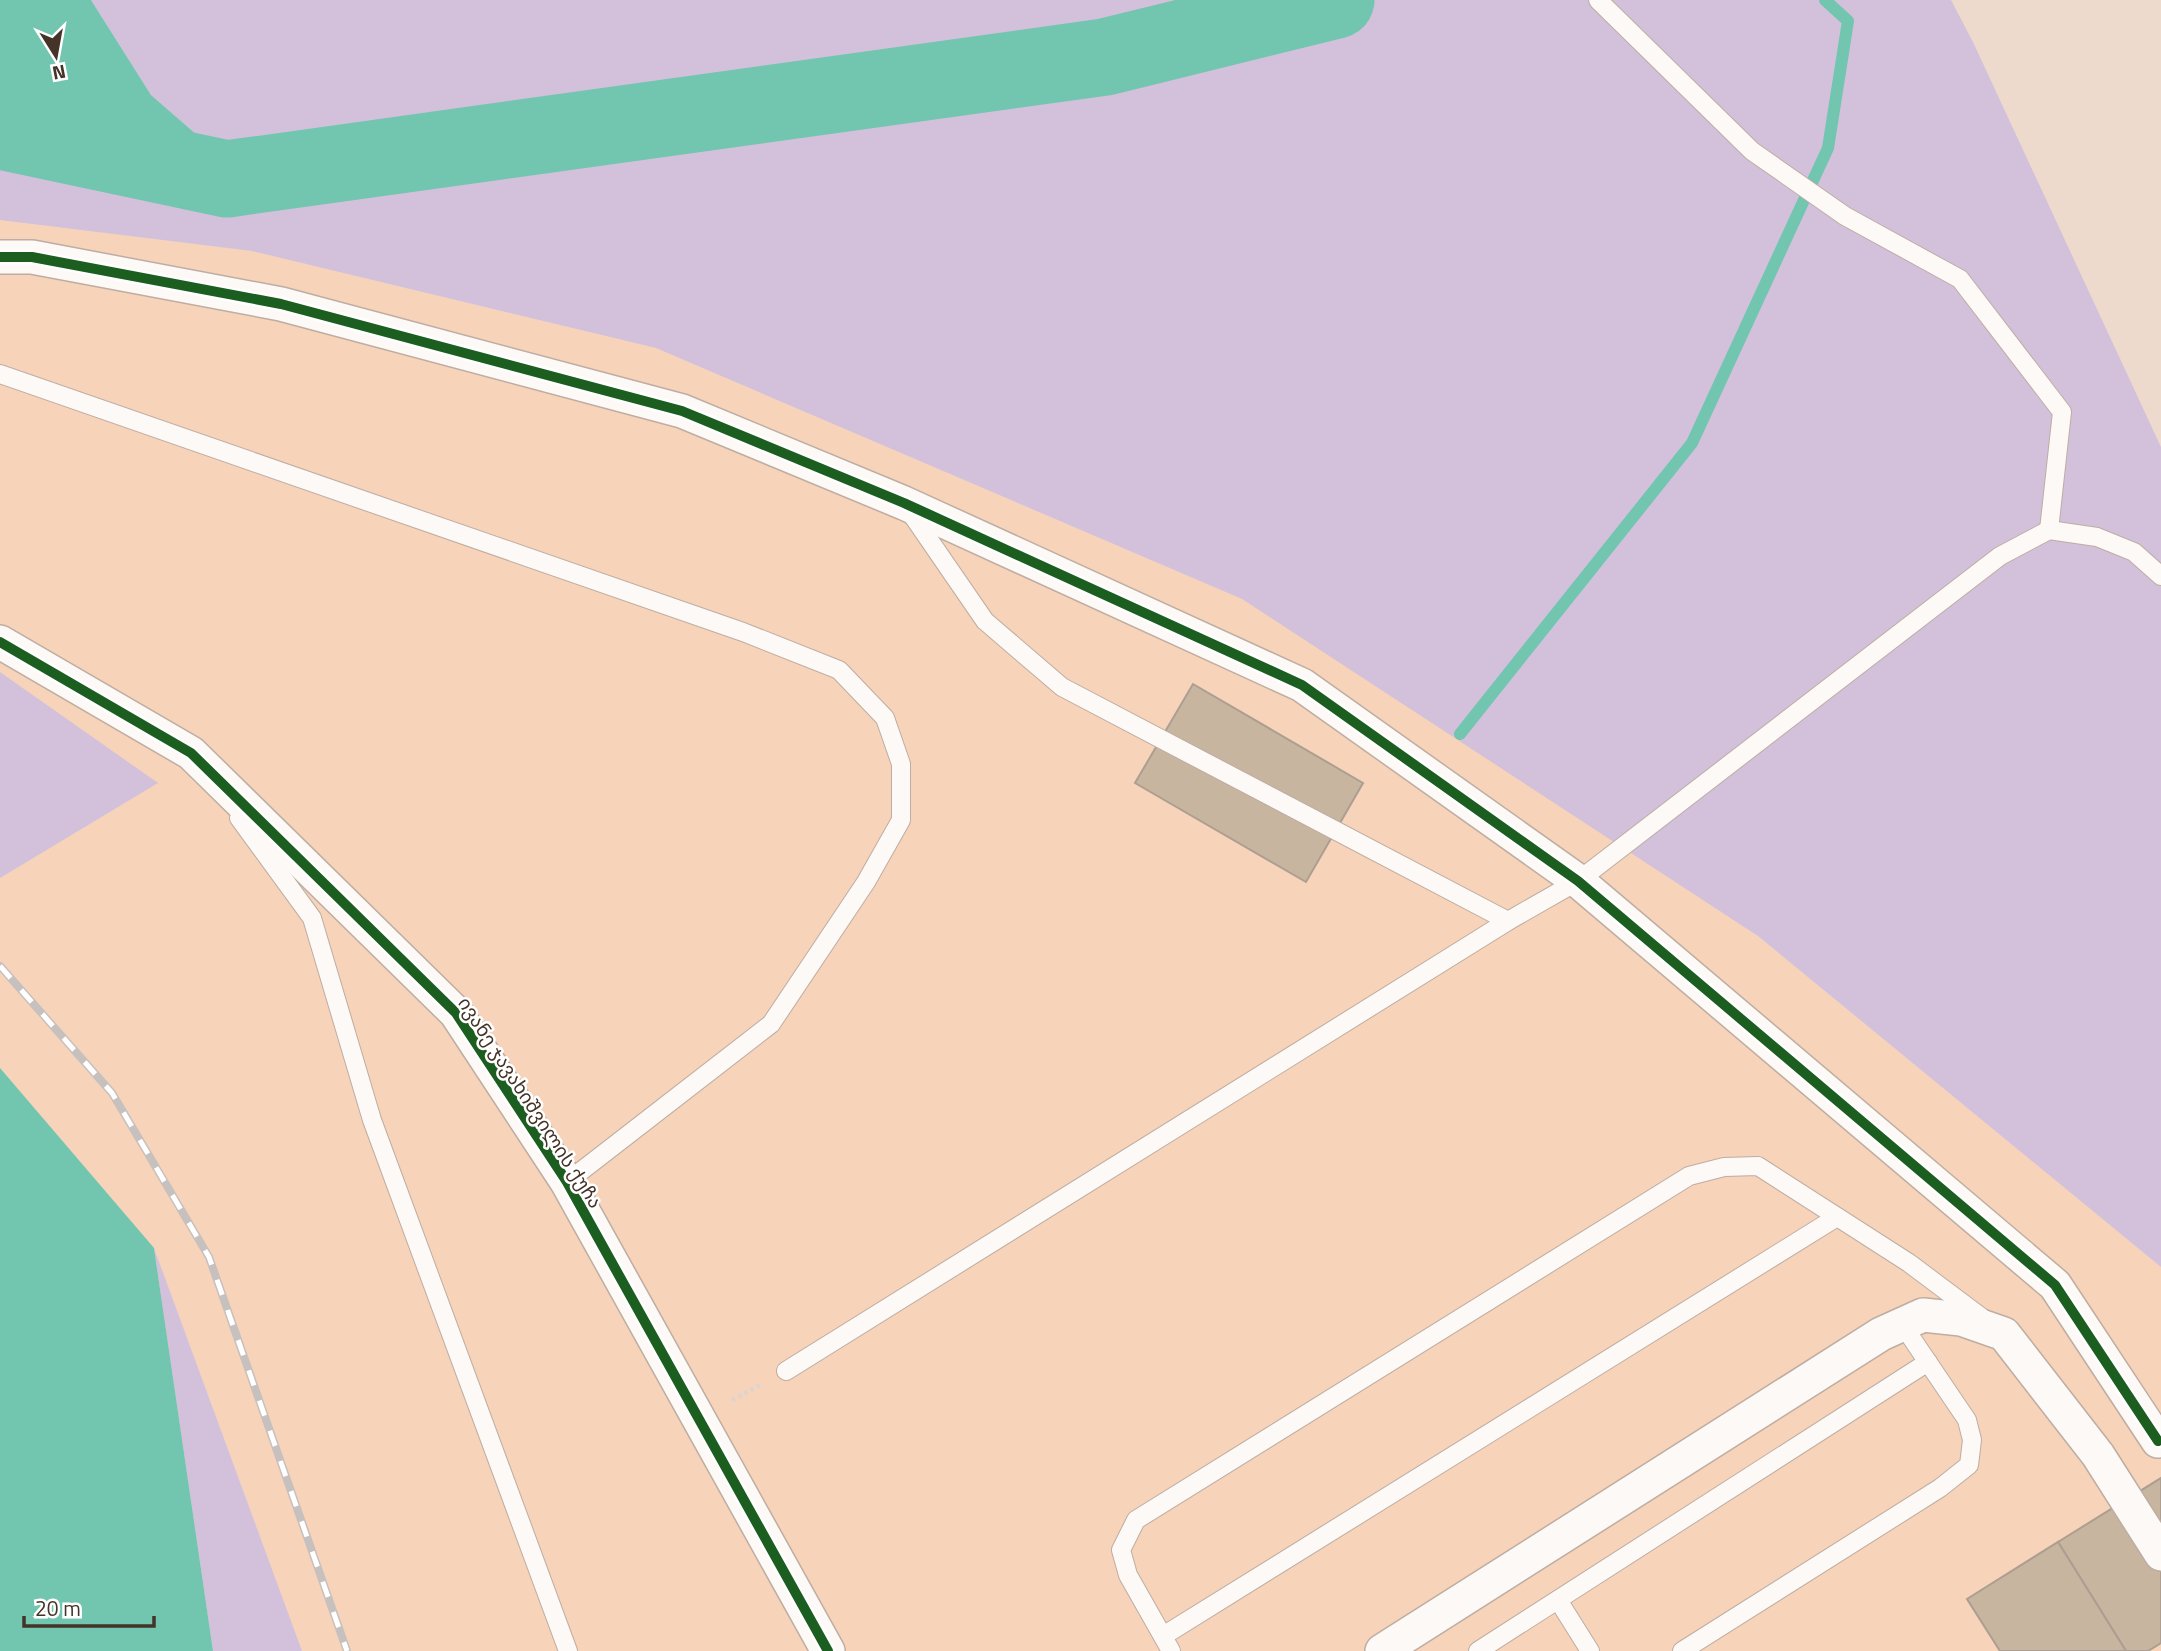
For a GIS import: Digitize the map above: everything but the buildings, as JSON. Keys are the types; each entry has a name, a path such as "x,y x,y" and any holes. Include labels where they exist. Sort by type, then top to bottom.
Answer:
{"street":[{"path":"0,257 32,257 281,304 682,411 904,503 1302,685 1578,881 2055,1285 2159,1443"},
{"name":"ივანე ჯავახიშვილის ქუჩა","path":"0,642 191,753 456,1013 567,1182 828,1651"},
{"path":"1382,1651 1881,1334 1923,1315 1961,1319 2004,1334 2098,1455 2161,1554"}],"lane":[{"path":"1600,2 1752,151 1846,216 1960,279 2062,412 2049,530"},
{"path":"0,374 743,632 839,670 885,718 901,764 901,820 866,882 771,1024 567,1182"},
{"path":"904,503 985,621 1062,687 1508,921"},
{"path":"786,1371 1508,921 1578,881 2000,556 2049,530 2097,537 2134,552 2161,576"},
{"path":"191,753 312,918 372,1120 568,1651"},
{"path":"1837,1216 1167,1644 1128,1575 1121,1550 1136,1520 1689,1176 1724,1167 1758,1166 1837,1216 1909,1263 2004,1334"},
{"path":"1682,1651 1940,1488 1969,1465 1972,1440 1967,1420 1902,1324"},
{"path":"1478,1651 1928,1362"},
{"path":"1558,1600 1590,1651"}],"path":[{"path":"698,1419 786,1371"}],"shaded area":[{"path":"91,0 1951,0 2161,447 2161,1267 1758,936 1242,599 656,348 252,251 0,220 0,131 227,179 243,175 151,95"},
{"path":"0,220 252,251 656,348 1242,599 1460,734 1758,936 2161,1267 2161,1651 302,1651 154,1248 0,1068 0,878 157,783 0,672"},
{"path":"0,672 158,783 0,878"},
{"path":"154,1248 302,1651 213,1651"}],"water":[{"path":"0,0 91,0 151,95 243,175 227,179 0,131"},
{"path":"0,1068 154,1248 213,1651 0,1651"}],"waterway":[{"path":"0,131 227,179 1105,57 1336,0"},
{"path":"1460,734 1692,443 1828,148 1848,21 1825,0"}],"railway":[{"path":"0,966 112,1093 209,1257 347,1651"}],"cycle path":[{"path":"0,257 32,257 281,304 682,411 904,503 1302,685 1578,881 2055,1285 2158,1441"},
{"path":"0,642 191,753 456,1013 567,1182 828,1651"}]}
